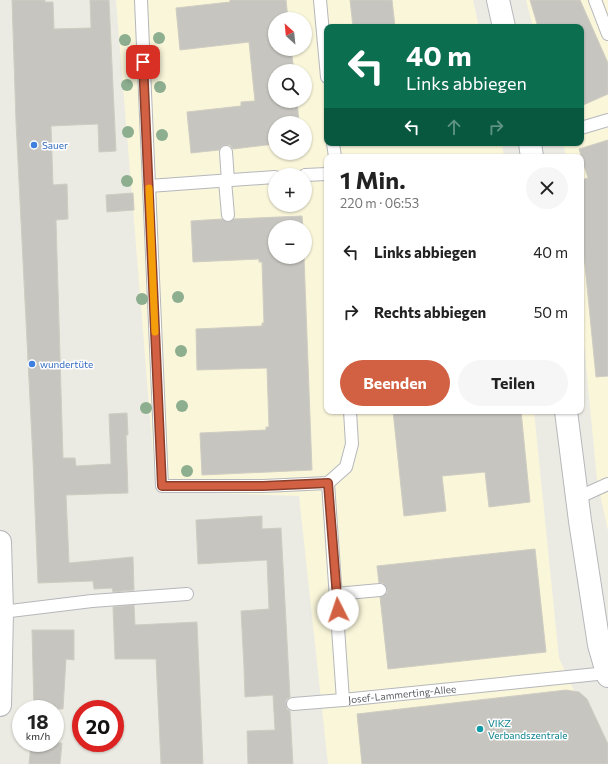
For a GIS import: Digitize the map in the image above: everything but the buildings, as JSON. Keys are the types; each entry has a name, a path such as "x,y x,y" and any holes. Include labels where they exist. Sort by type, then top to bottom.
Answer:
{"street":[{"path":"498,0 503,24"},
{"name":"Josef-Lammerting-Allee","path":"566,414 580,521 601,619 599,645 607,674"},
{"path":"0,542 2,612 0,705"}],"lane":[{"path":"141,0 162,486 263,486 328,483 346,467 352,444 350,414"},
{"path":"320,0 324,44"},
{"path":"595,0 608,34"},
{"path":"584,127 608,120"},
{"path":"226,152 228,215"},
{"path":"312,175 324,174"},
{"path":"149,186 268,178"},
{"name":"Josef-Lammerting-Allee","path":"328,483 343,700 607,674"},
{"path":"577,498 608,484"},
{"path":"336,594 380,590"},
{"path":"2,612 92,601 187,594"},
{"path":"293,704 343,700"}],"shaded area":[{"path":"116,0 473,0 478,24 324,24 324,146 502,146 504,154 324,154 324,414 534,414 559,658 608,764 328,764 299,496 156,491"},
{"path":"526,0 608,0 608,531 597,480 584,344 584,154 565,154 564,146 584,146 584,24 532,24"}],"slow traffic":[{"path":"149,188 155,332"}],"place":[{"name":"Sauer","path":"34,145"},
{"name":"wundertüte","path":"32,364"},
{"name":"VIKZ Verbandszentrale","path":"480,729"}],"route":[{"path":"143,62 162,486 263,486 328,483 338,610"}]}
